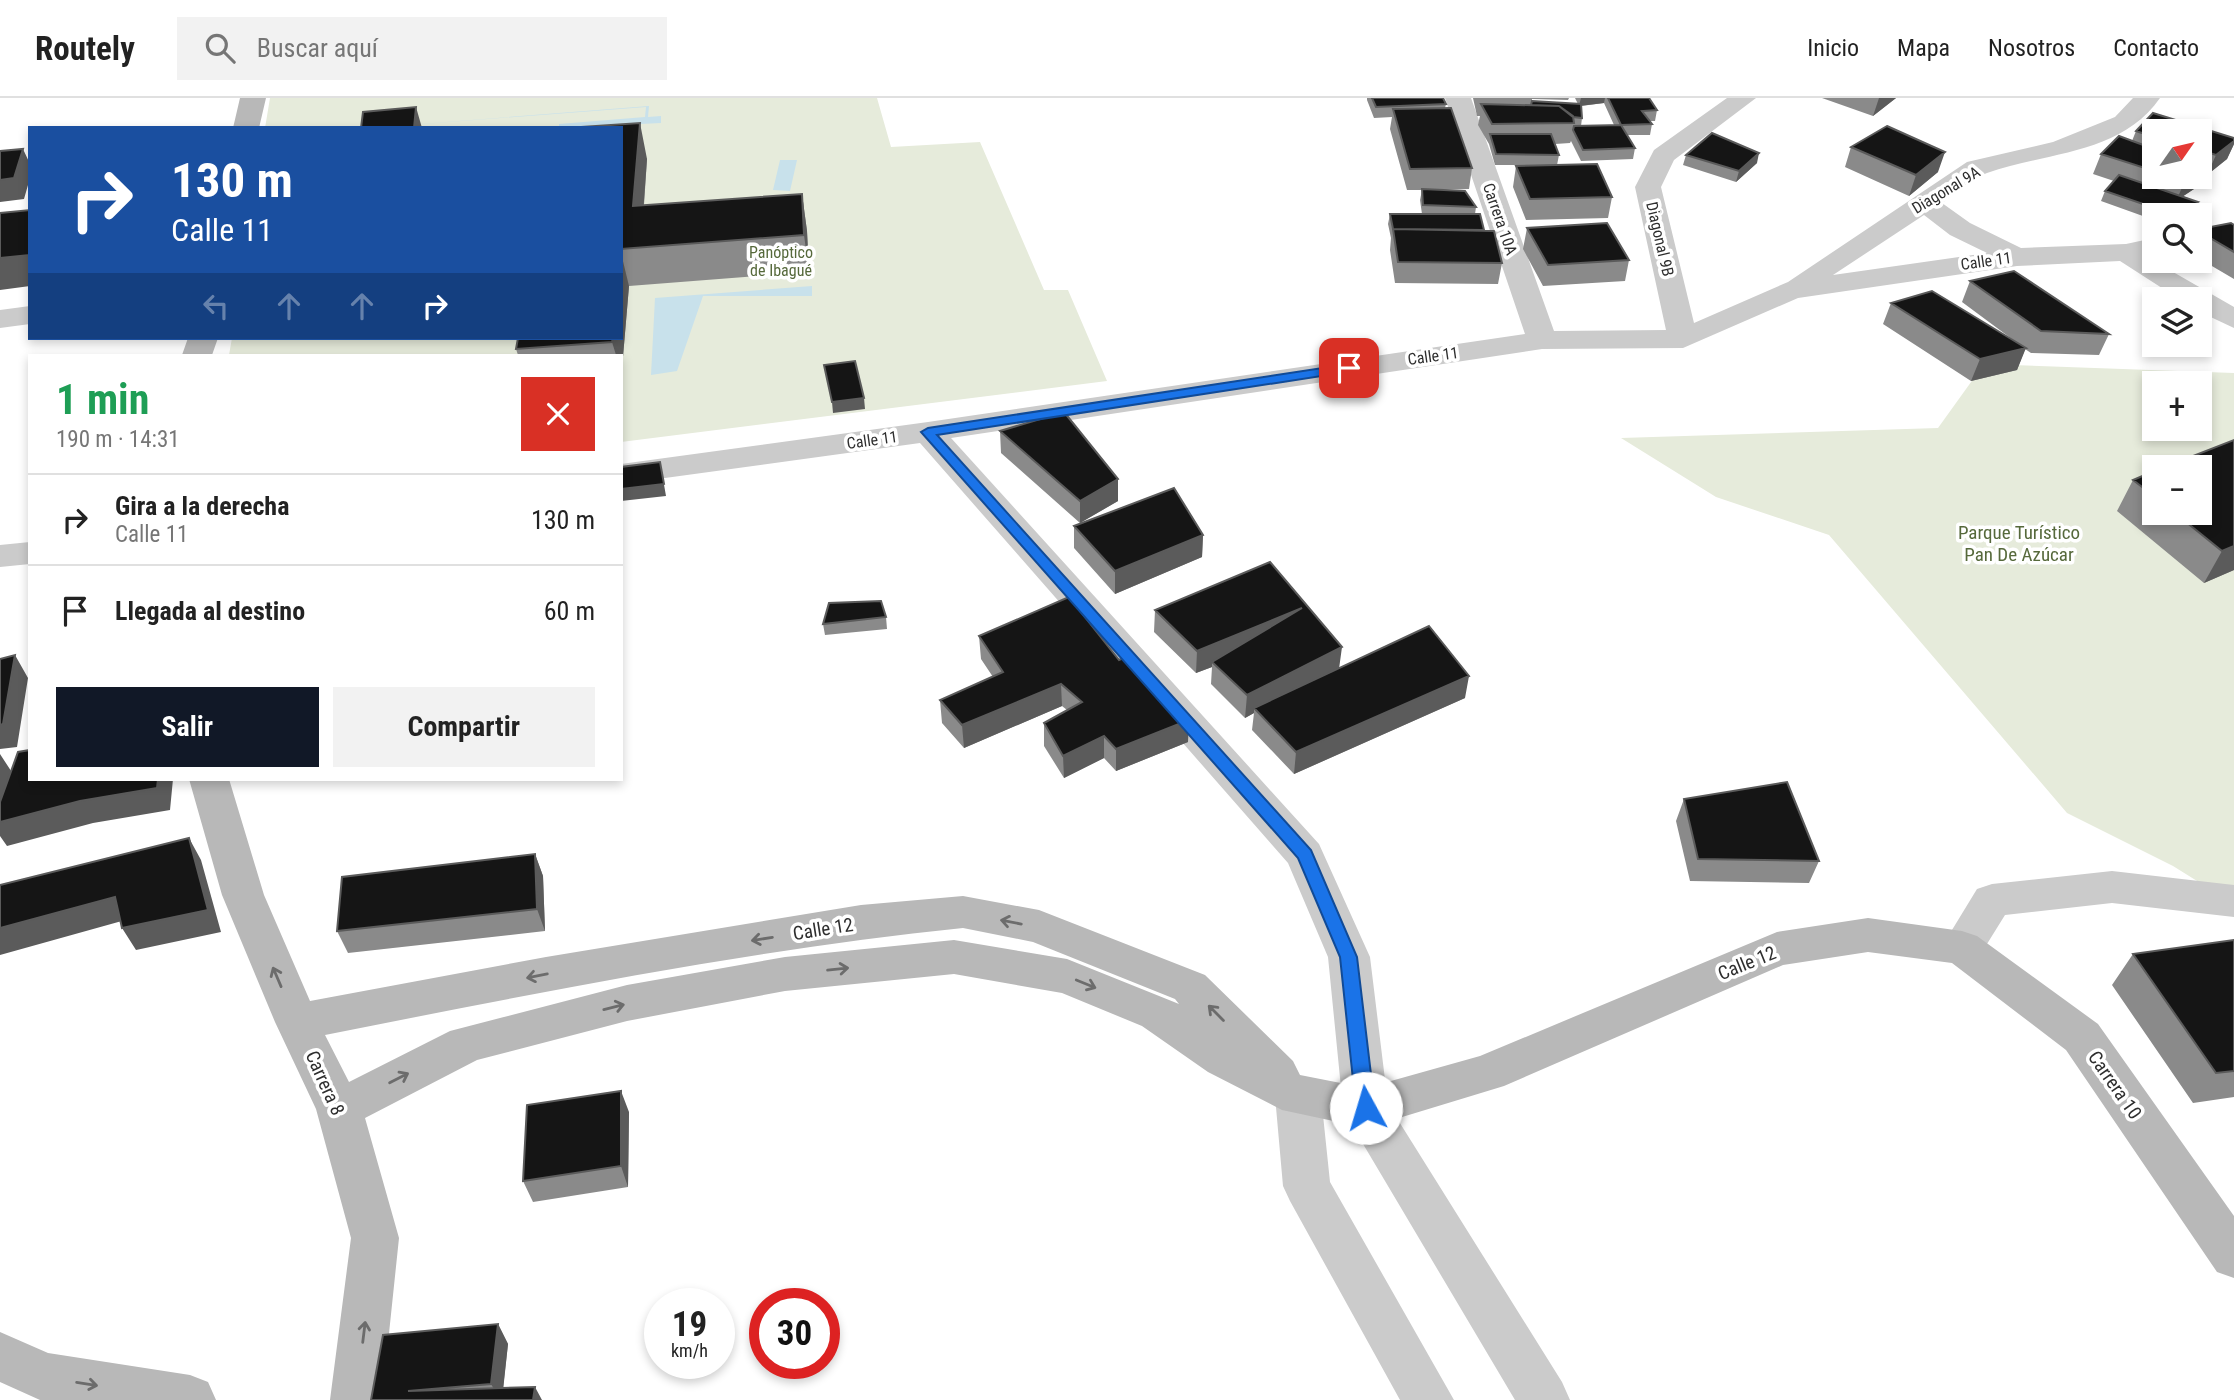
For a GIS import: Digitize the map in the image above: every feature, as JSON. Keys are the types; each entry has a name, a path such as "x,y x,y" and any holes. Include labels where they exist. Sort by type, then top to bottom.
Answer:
{"street":[{"path":"246,126 253,98"},
{"name":"Carrera 10A","path":"1458,98 1542,340"},
{"name":"Diagonal 9B","path":"1683,339 1648,187 1663,156 1743,98"},
{"name":"Diagonal 9A","path":"1791,289 1976,168 2061,148 2124,122 2147,98"},
{"path":"1924,202 1960,229 2017,257"},
{"path":"2140,249 2213,308"},
{"name":"Calle 11","path":"623,474 928,432 1542,340 1683,339 1791,289 2017,257 2140,249"},
{"path":"0,319 28,315"},
{"path":"928,432 1305,855 1349,957 1366,1108 1544,1400"},
{"path":"0,556 28,553"},
{"name":"Carrera 8","path":"210,781 243,895 297,1022 339,1110 375,1238 356,1400"},
{"path":"1962,948 1992,900 2112,887 2234,901"},
{"name":"Calle 12","path":"297,1022 600,965 861,922 963,912 1039,927 1190,987 1298,1096"},
{"name":"Calle 12","path":"339,1110 466,1044 627,1003 785,974 954,957 1067,976 1158,1013 1224,1059 1298,1096 1366,1108 1489,1073 1777,949 1868,935 1962,948"},
{"name":"Carrera 10","path":"1962,948 2082,1037 2234,1256"},
{"path":"1298,1096 1307,1186 1429,1400"},
{"path":"24,1378 190,1400"}],"green space":[{"name":"Panóptico de Ibagué","path":"270,98 877,98 891,147 980,142 1044,290 1068,290 1107,381 623,442 623,354 229,354 232,340 623,340 623,126 265,126"},
{"name":"Parque Turístico Pan De Azúcar","path":"1984,364 2178,371 2142,371 2142,441 2212,441 2212,372 2234,373 2234,904 2173,866 2067,813 1829,535 1716,497 1621,438 1938,428"}],"water":[{"path":"649,106 648,117 661,116 661,123 559,126 645,117 646,107 395,126"},
{"path":"780,160 797,160 790,191 773,190"},
{"path":"812,286 812,296 703,296 677,371 651,375 655,298"}],"building":[{"path":"1372,98 1443,98 1446,104 1376,107"},
{"path":"1608,98 1649,98 1657,110 1642,111 1652,124 1621,125"},
{"path":"1532,101 1581,104 1582,118 1573,117 1559,106 1531,105"},
{"path":"1481,104 1559,106 1573,116 1574,123 1492,124"},
{"path":"416,107 414,126 361,126 363,112"},
{"path":"1451,108 1472,168 1410,169 1393,109"},
{"path":"2153,113 2172,119 2147,119"},
{"path":"640,123 633,206 802,194 804,235 623,249 623,126 596,126"},
{"path":"1621,125 1635,148 1583,150 1573,130 1574,126"},
{"path":"1887,126 1945,152 1916,175 1851,147"},
{"path":"2212,131 2234,138 2234,141 2216,155 2212,154"},
{"path":"1712,133 1759,153 1739,171 1686,155"},
{"path":"1490,134 1551,134 1559,155 1496,154"},
{"path":"2119,136 2142,145 2142,167 2101,154"},
{"path":"23,149 14,178 0,180 0,151"},
{"path":"1597,164 1612,197 1530,199 1516,166"},
{"path":"2119,175 2142,183 2142,189 2160,189 2198,202 2142,204 2105,191"},
{"path":"1422,189 1465,191 1476,207 1423,205"},
{"path":"28,210 28,255 0,258 0,213"},
{"path":"1390,214 1480,214 1484,230 1393,229"},
{"path":"1607,223 1629,260 1548,265 1527,228"},
{"path":"2231,223 2234,225 2234,252 2212,239 2212,227"},
{"path":"1393,229 1494,231 1502,263 1398,262"},
{"path":"2014,271 2109,334 2041,331 1970,281"},
{"path":"1932,291 2026,348 1980,359 1891,303"},
{"path":"518,340 612,340 612,342 516,349"},
{"path":"855,361 864,398 832,402 824,365"},
{"path":"1064,412 1118,479 1080,501 1000,431"},
{"path":"2234,440 2234,546 2222,551 2190,525 2212,525 2212,455 2196,455"},
{"path":"660,462 664,484 623,489 623,467"},
{"path":"2142,476 2142,487 2133,480"},
{"path":"1174,488 1203,535 1115,571 1074,526"},
{"path":"1270,562 1342,647 1247,695 1212,662 1302,608 1197,651 1155,610"},
{"path":"1069,597 1119,660 1133,654 1189,720 1116,749 1104,736 1063,756 1044,723 1082,702 1061,684 962,725 940,700 1003,672 979,636"},
{"path":"881,601 886,617 823,624 829,603"},
{"path":"1429,626 1469,676 1296,752 1254,708"},
{"path":"15,655 3,724 0,725 0,659"},
{"path":"28,750 28,781 158,781 157,788 80,801 0,822 0,802 18,752"},
{"path":"1787,782 1819,861 1698,859 1684,799"},
{"path":"189,838 208,910 122,928 115,897 0,928 0,885"},
{"path":"535,854 537,909 337,931 342,877"},
{"path":"2234,940 2234,1071 2216,1073 2133,954"},
{"path":"621,1091 621,1166 523,1181 527,1105"},
{"path":"498,1324 491,1384 408,1391 535,1387 533,1400 371,1400 383,1335"}],"route":[{"path":"1349,368 928,432 1305,855 1349,957 1366,1108"}]}
